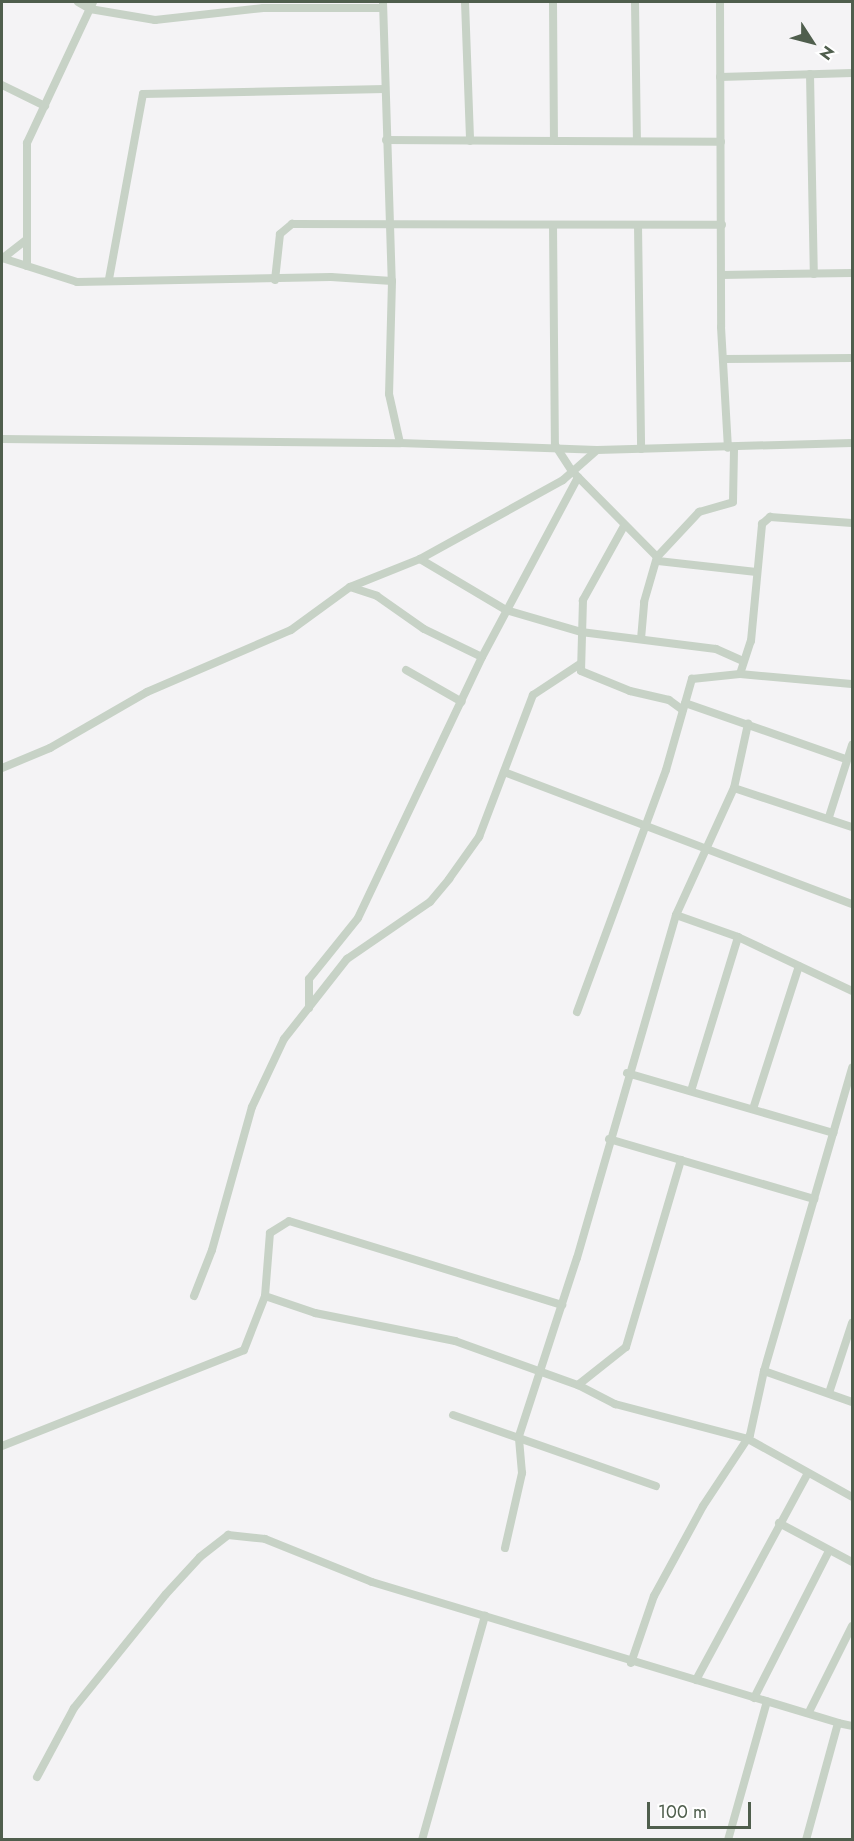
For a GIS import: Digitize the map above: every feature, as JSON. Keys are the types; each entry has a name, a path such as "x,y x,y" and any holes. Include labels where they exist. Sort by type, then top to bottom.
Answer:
{"street":[{"path":"78,2 155,20 264,8 383,5 392,281 389,394 400,443"},
{"path":"465,2 470,141"},
{"path":"553,2 554,140"},
{"path":"635,2 637,140"},
{"path":"641,639 644,602 658,559 699,512 733,502 723,359 720,2"},
{"path":"27,266 27,143 92,5"},
{"path":"720,76 852,73"},
{"path":"810,74 814,274"},
{"path":"2,85 45,106"},
{"path":"109,279 143,94 385,89"},
{"path":"386,140 721,142"},
{"path":"274,280 280,234 285,228 390,223 722,225"},
{"path":"553,225 555,446 575,474 658,559 756,572"},
{"path":"638,225 641,449"},
{"path":"2,258 26,240"},
{"path":"2,258 77,282 109,279 392,281"},
{"path":"722,275 852,273"},
{"path":"723,359 852,358"},
{"path":"2,439 400,443 555,446 597,450 852,443"},
{"path":"309,1008 309,980 358,918 482,657 575,474 597,450"},
{"path":"2,768 50,748 147,692 291,630 350,587 420,559 575,474"},
{"path":"740,674 741,660 751,641 756,572 765,519 852,523"},
{"path":"624,526 589,582 581,632 580,664 585,676 748,724 846,759"},
{"path":"420,559 506,610 581,632 716,649 741,660"},
{"path":"350,587 377,596 424,629 482,657"},
{"path":"194,1296 212,1250 252,1107 284,1039 347,959 430,902 479,837 533,695 580,664"},
{"path":"406,670 462,702"},
{"path":"577,1012 645,825 688,693 696,676 740,674 852,684"},
{"path":"669,700 688,693"},
{"path":"505,1548 522,1473 519,1436 538,1372 562,1305 627,1073 676,915 734,788 748,724"},
{"path":"829,817 852,745"},
{"path":"504,772 852,904"},
{"path":"734,788 829,817 852,827"},
{"path":"676,915 738,937 852,991"},
{"path":"691,1091 738,937"},
{"path":"753,1109 799,966"},
{"path":"631,1663 654,1596 703,1506 748,1439 764,1371 852,1068"},
{"path":"627,1073 833,1133"},
{"path":"609,1139 814,1198"},
{"path":"578,1385 626,1347 681,1160"},
{"path":"2,1446 244,1350 265,1296 270,1233 289,1221 562,1305"},
{"path":"265,1296 315,1313 455,1341 578,1385 615,1404 748,1439 852,1497"},
{"path":"829,1393 852,1323"},
{"path":"764,1371 852,1402"},
{"path":"453,1415 519,1436 656,1486"},
{"path":"696,1680 808,1473"},
{"path":"779,1523 828,1552 852,1562"},
{"path":"37,1777 74,1708 166,1594 200,1557 228,1535 265,1539 372,1582 631,1663 852,1726"},
{"path":"754,1698 828,1552"},
{"path":"422,1839 485,1616"},
{"path":"809,1712 852,1626"},
{"path":"728,1839 767,1701"},
{"path":"806,1839 838,1723"}]}
